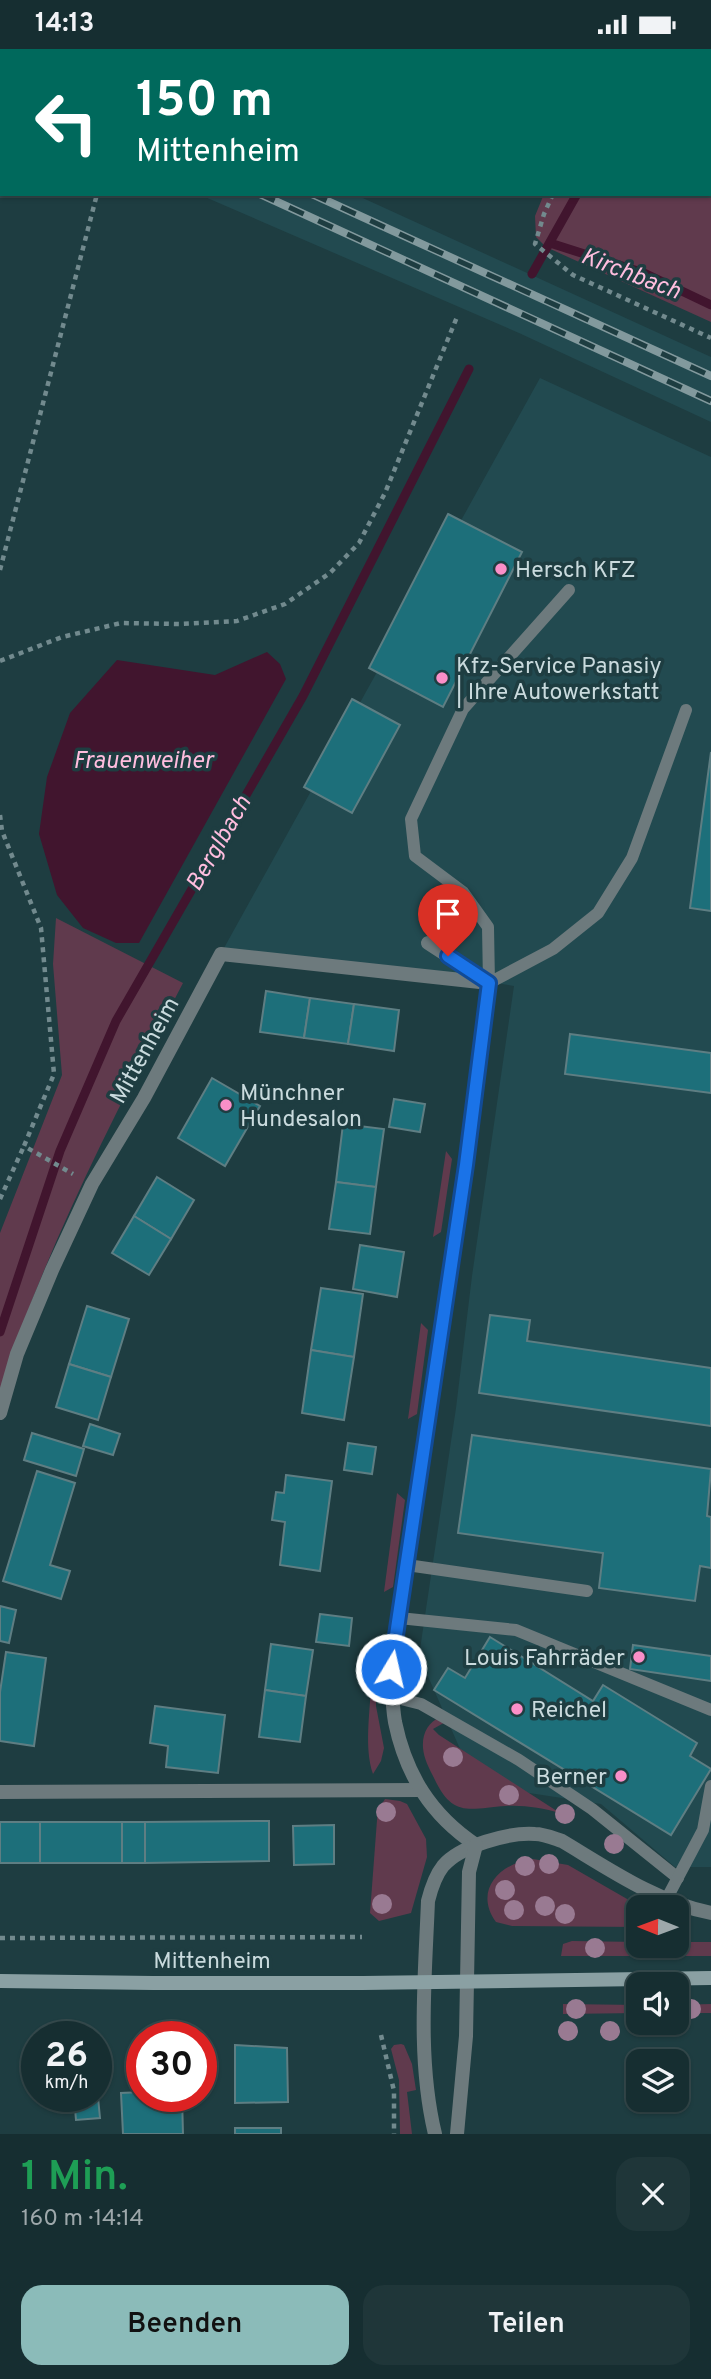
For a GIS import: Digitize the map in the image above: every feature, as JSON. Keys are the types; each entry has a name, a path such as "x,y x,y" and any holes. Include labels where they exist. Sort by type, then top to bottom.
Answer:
{"main road":[{"name":"Mittenheim","path":"0,1981 468,1982 711,1978"}],"street":[{"path":"428,943 489,983 466,1165 391,1669 395,1721 408,1768 437,1814 457,1833 476,1845"},
{"name":"Mittenheim","path":"0,1413 17,1354 92,1184 144,1098 221,954 489,983"},
{"path":"0,1792 421,1790"},
{"path":"435,2134 427,2076 425,1982 428,1901 433,1882 443,1866 458,1853 476,1845 535,1834 562,1841 657,1895"},
{"path":"457,2134 466,2036 469,1872 476,1845"},
{"path":"690,1909 711,1913"}],"lane":[{"path":"569,590 463,709 411,819 415,856 463,892 488,927 489,983 553,949 598,913 632,858 687,710"},
{"path":"407,1565 587,1591"},
{"path":"399,1618 516,1630 711,1710"},
{"path":"393,1697 421,1704 539,1772 592,1809 678,1878"},
{"path":"669,1895 703,1830 711,1786"}],"path":[{"path":"0,571 96,196"},
{"path":"552,196 535,244 573,275 711,338"},
{"path":"0,661 62,637 121,623 237,621 285,604 330,573 359,543 385,493 457,317"},
{"path":"0,815 2,831 41,928 54,1074 0,1199"},
{"path":"24,1146 67,1171"},
{"path":"0,1938 362,1937"},
{"path":"381,2035 394,2091 394,2134"}],"shaded area":[{"path":"203,196 358,196 711,357 711,422 519,333"},
{"path":"543,196 711,196 711,322 546,247 536,237 535,216"},
{"path":"540,378 711,457 711,1867 675,1867 601,1804 476,1785 419,1656 514,986 224,948"},
{"path":"56,918 183,983 59,1234 0,1391 0,1233 62,1075 53,964"},
{"path":"446,1151 452,1159 441,1232 433,1237"},
{"path":"421,1323 428,1330 417,1414 408,1419"},
{"path":"397,1493 405,1500 393,1587 384,1592"},
{"path":"376,1683 376,1706 384,1748 381,1761 373,1774 368,1730 371,1685"},
{"path":"440,1717 449,1720 433,1729 439,1735 560,1813 520,1806 472,1809 448,1800 430,1771 423,1748 427,1729"},
{"path":"385,1799 407,1804 426,1839 427,1857 411,1913 379,1921 370,1913 378,1810"},
{"path":"533,1859 568,1865 626,1898 626,1927 512,1926 496,1922 487,1899 489,1889 501,1872"},
{"path":"572,1941 626,1942 626,1956 561,1956 563,1944"},
{"path":"690,1942 711,1942 711,1956 690,1956"},
{"path":"563,2004 626,2005 626,2013 563,2014"},
{"path":"711,2004 711,2013 689,2013 689,2005"},
{"path":"394,2045 404,2045 412,2064 416,2090 407,2092 412,2134 400,2134 399,2080 391,2049"}],"water":[{"name":"Frauenweiher","path":"267,652 280,664 286,679 139,943 116,943 83,928 57,895 39,834 47,777 70,713 117,660 215,675"}],"building":[{"path":"448,514 522,552 443,707 369,668"},
{"path":"352,699 400,725 352,813 304,787"},
{"path":"711,752 711,911 690,908"},
{"path":"266,991 310,998 304,1038 260,1032"},
{"path":"310,998 354,1004 348,1044 304,1038"},
{"path":"354,1004 399,1010 394,1051 348,1044"},
{"path":"570,1034 711,1053 711,1093 565,1074"},
{"path":"212,1078 260,1106 225,1166 178,1138"},
{"path":"394,1099 425,1104 420,1132 389,1127"},
{"path":"343,1124 384,1129 376,1187 336,1182"},
{"path":"157,1177 194,1200 171,1239 134,1216"},
{"path":"336,1182 376,1187 370,1234 329,1229"},
{"path":"134,1216 171,1239 149,1275 112,1253"},
{"path":"360,1245 404,1252 397,1297 353,1289"},
{"path":"321,1288 363,1294 354,1357 311,1350"},
{"path":"87,1306 129,1319 111,1377 69,1364"},
{"path":"490,1315 530,1320 527,1341 711,1368 711,1426 479,1393"},
{"path":"311,1350 354,1357 344,1420 302,1413"},
{"path":"69,1364 111,1377 98,1420 56,1407"},
{"path":"90,1424 120,1434 113,1455 83,1446"},
{"path":"32,1433 84,1449 76,1476 24,1460"},
{"path":"472,1435 711,1469 707,1516 711,1517 711,1568 700,1566 695,1601 599,1588 603,1553 458,1533"},
{"path":"348,1443 376,1447 372,1474 344,1470"},
{"path":"37,1471 75,1483 50,1565 70,1571 61,1599 3,1581"},
{"path":"286,1475 332,1481 320,1571 280,1565 285,1522 272,1520 276,1492 284,1493"},
{"path":"0,1606 16,1610 9,1643 0,1641"},
{"path":"320,1614 352,1618 349,1646 316,1642"},
{"path":"490,1637 593,1701 603,1685 697,1743 690,1756 711,1769 671,1835 434,1690 448,1668 465,1678"},
{"path":"271,1644 313,1650 306,1696 265,1690"},
{"path":"633,1645 711,1656 711,1681 630,1669"},
{"path":"6,1652 46,1658 34,1746 0,1741 0,1692"},
{"path":"265,1690 306,1696 300,1742 259,1737"},
{"path":"155,1706 225,1715 218,1773 166,1767 168,1746 150,1743"},
{"path":"269,1821 269,1861 145,1863 145,1822"},
{"path":"0,1822 40,1822 40,1863 0,1863"},
{"path":"40,1822 122,1822 122,1863 40,1863"},
{"path":"122,1822 145,1822 145,1863 122,1863"},
{"path":"334,1825 334,1864 294,1865 293,1826"},
{"path":"235,2045 287,2048 288,2102 235,2103"},
{"path":"121,2093 126,2093 126,2112 182,2112 183,2134 123,2134"},
{"path":"75,2112 99,2112 100,2118 76,2120"},
{"path":"235,2128 281,2128 281,2134 235,2134"}],"waterway":[{"name":"Berglbach","path":"532,274 576,196"},
{"name":"Kirchbach","path":"550,243 644,273 711,305"},
{"name":"Berglbach","path":"0,1332 60,1151 116,1021 303,696 469,369"}],"railway":[{"path":"264,196 711,401"},
{"path":"316,196 711,376"}],"place":[{"name":"Hersch KFZ","path":"501,569"},
{"name":"Kfz-Service Panasiy | Ihre Autowerkstatt","path":"442,678"},
{"name":"Münchner Hundesalon","path":"226,1105"},
{"name":"Louis Fahrräder","path":"639,1657"},
{"name":"Reichel","path":"517,1709"},
{"name":"Berner","path":"621,1776"}],"route":[{"path":"391,1669 466,1165 489,983 448,956"}]}
